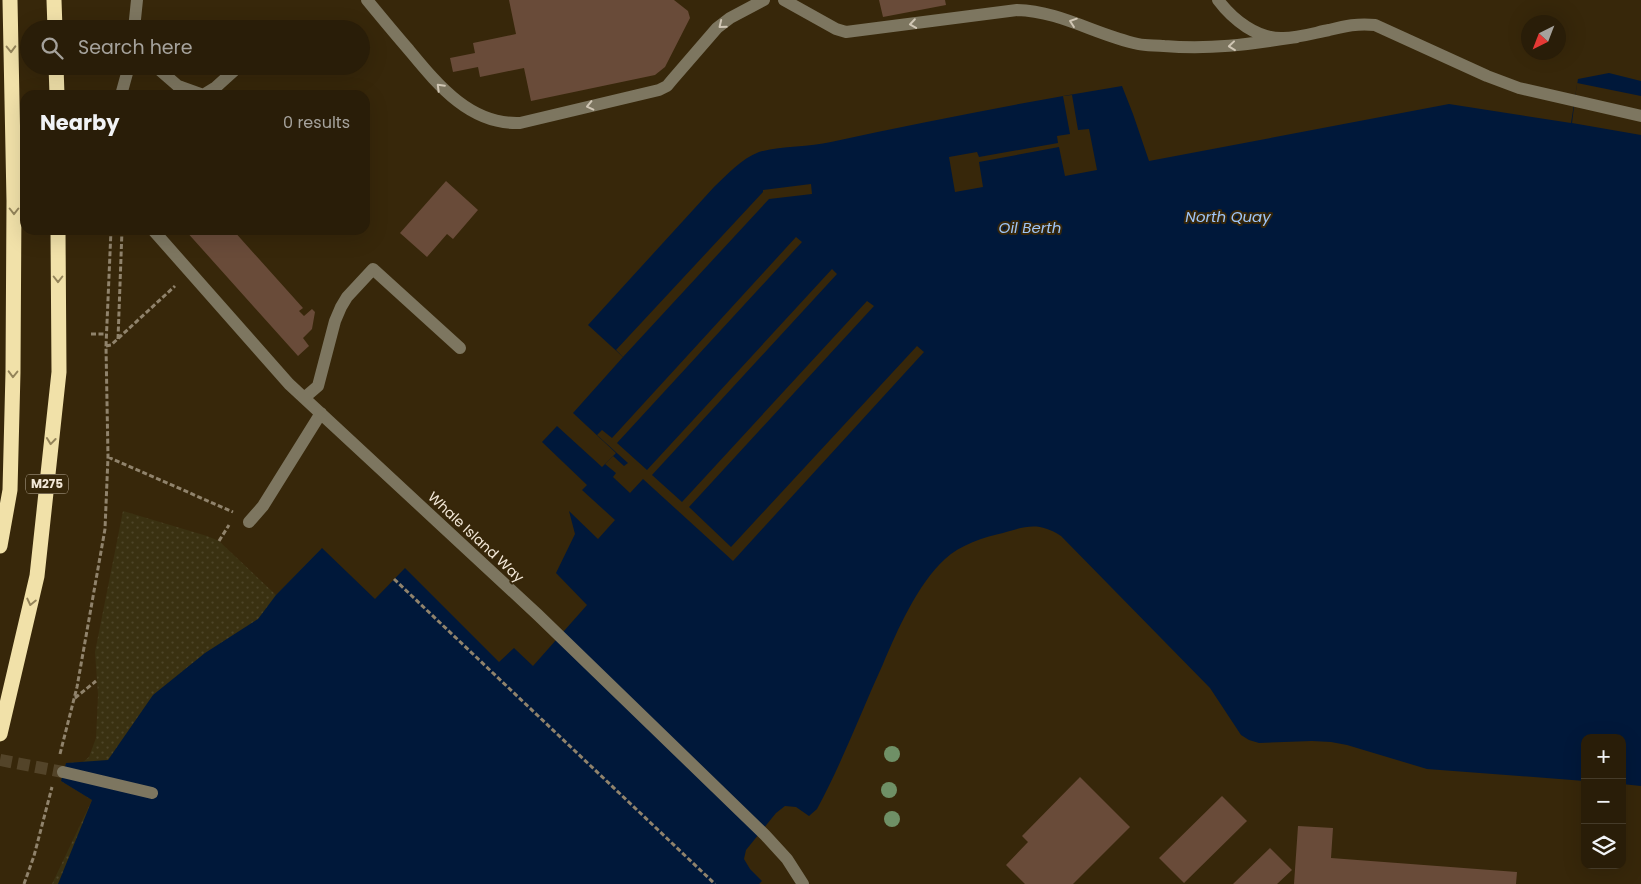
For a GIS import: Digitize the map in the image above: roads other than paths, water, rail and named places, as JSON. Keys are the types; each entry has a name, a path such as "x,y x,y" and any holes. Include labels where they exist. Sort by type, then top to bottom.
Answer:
{"highway":[{"name":"M275","path":"0,546 10,490 14,372 14,201 10,0"},
{"path":"54,0 55,20"},
{"path":"56,75 57,90"},
{"name":"M275","path":"0,734 37,576 58,372 58,235"}],"street":[{"path":"135,20 136,0"},
{"path":"367,0 442,89 462,105 479,115 494,121 520,123 659,90 667,86 717,28 730,18 764,0"},
{"path":"784,0 836,29 846,32 1017,10 1030,10 1053,15 1139,44 1208,48 1232,47 1297,37 1354,24 1375,25 1486,76 1519,88 1641,116"},
{"path":"1218,0 1236,19 1250,30 1265,36 1281,39 1297,37"},
{"path":"122,90 127,75"},
{"path":"165,75 178,86 190,90"},
{"path":"210,90 229,75"},
{"name":"Whale Island Way","path":"157,235 283,377 304,398 538,614 766,835 787,858"},
{"path":"304,398 318,386 335,321 341,307 357,285 373,269 460,348"},
{"path":"249,522 263,506 321,413"},
{"path":"61,768 152,793"},
{"path":"787,858 803,884"},
{"path":"787,858 810,884"}],"water":[{"path":"1609,73 1641,81 1641,786 1626,784 1626,734 1581,734 1581,781 1427,769 1331,742 1259,743 1249,740 1241,735 1210,688 1061,536 1039,527 1026,527 972,542 945,559 926,581 902,622 843,756 817,809 809,816 796,807 785,806 776,813 746,850 744,859 750,869 762,881 759,884 58,884 92,800 61,781 66,763 108,760 153,695 205,653 258,619 276,595 322,548 375,599 405,568 499,662 514,648 533,666 587,605 556,573 575,534 569,511 598,539 615,520 582,490 587,485 542,442 557,426 602,467 616,453 573,413 623,357 588,325 714,187 735,167 752,155 767,150 822,144 976,112 1122,86 1149,161 1449,104 1571,123 1578,79"}],"tunnel":[{"path":"0,760 63,772"}],"water label":[{"name":"North Quay","path":"1228,217"},
{"name":"Oil Berth","path":"1030,228"}]}
